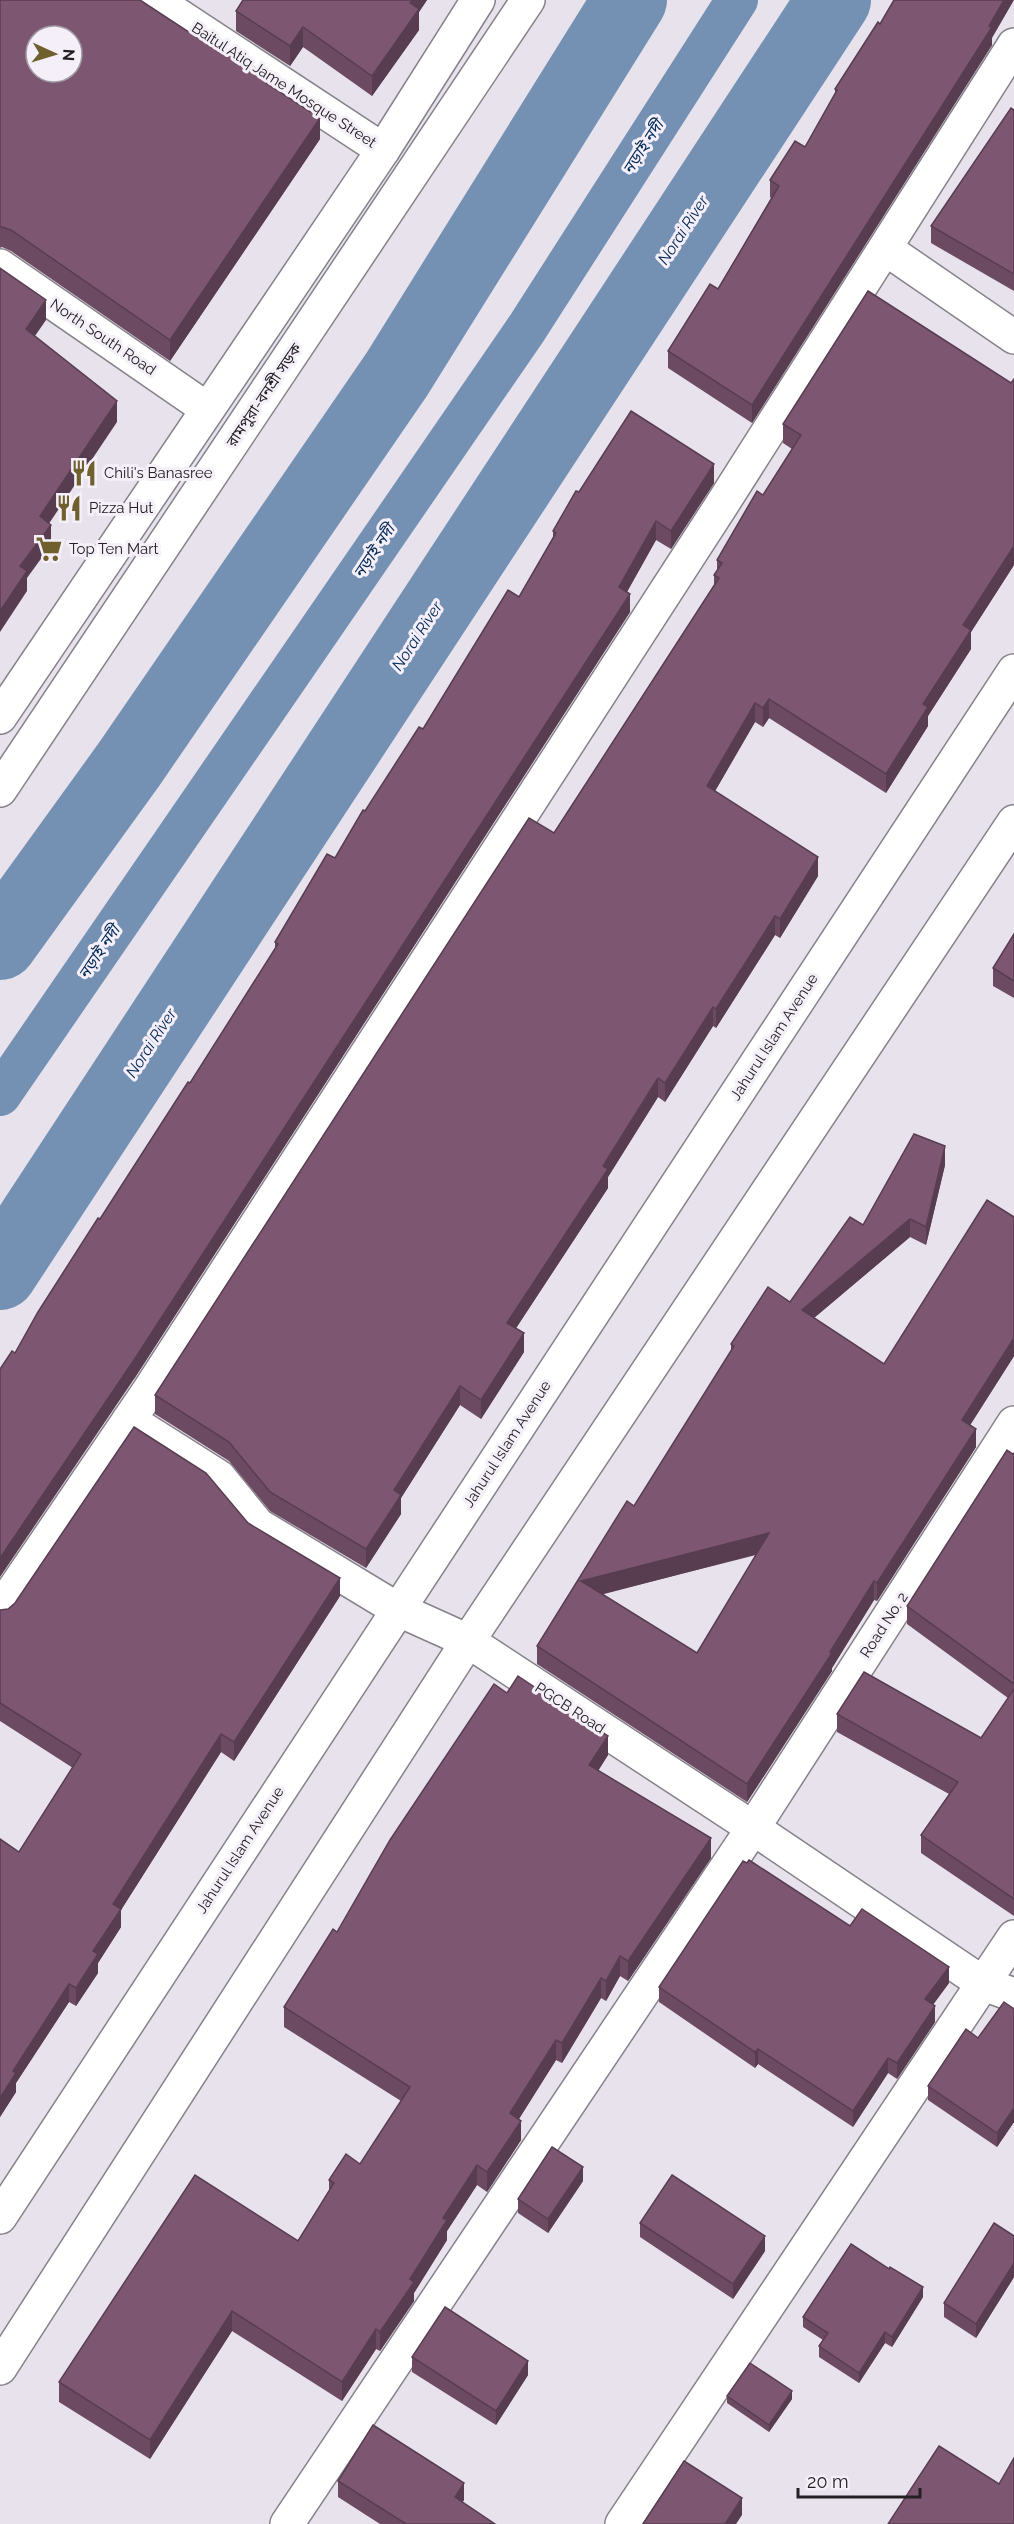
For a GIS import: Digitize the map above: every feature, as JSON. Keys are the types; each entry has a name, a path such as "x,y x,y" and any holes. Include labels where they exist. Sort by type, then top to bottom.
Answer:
{"street":[{"name":"Baitul Atiq Jame Mosque Street","path":"155,0 383,150"},
{"path":"0,717 383,150 478,0"},
{"name":"রামপুরা-বনশ্রী সড়ক","path":"0,790 528,0"},
{"path":"0,1610 129,1420 886,249 1014,45"},
{"path":"886,249 1014,338"},
{"name":"North South Road","path":"0,266 207,409"},
{"name":"Jahurul Islam Avenue","path":"0,2217 1014,670"},
{"path":"0,2368 468,1641 1014,822"},
{"name":"PGCB Road","path":"129,1420 219,1477 258,1525 397,1609 468,1641 753,1828 984,1984 1014,1995"},
{"name":"Road No. 2","path":"287,2524 753,1828 1014,1423"},
{"path":"622,2524 1014,1937"}],"building":[{"path":"0,0 140,0 213,48 217,43 269,77 266,83 320,118 170,340 11,230 0,227"},
{"path":"243,0 413,0 410,3 419,9 372,76 303,27 290,46 236,11"},
{"path":"894,0 1004,0 989,26 992,27 752,405 668,351 710,284 718,289 779,186 770,180 795,141 805,147 837,90 835,89"},
{"path":"1011,108 1014,110 1014,274 931,226"},
{"path":"0,268 46,300 26,329 117,401 40,516 51,525 20,566 27,571 0,611"},
{"path":"868,291 1011,383 1014,379 1014,546 963,625 971,630 923,704 928,707 886,774 769,699 763,708 755,703 707,786 818,857 780,919 775,916 716,1009 713,1007 665,1083 658,1078 603,1166 608,1169 507,1323 524,1333 481,1400 460,1386 394,1490 401,1495 366,1549 270,1492 229,1442 155,1395 529,818 554,833 719,578 714,575 722,563 717,560 757,491 763,495 801,435 783,424"},
{"path":"631,411 714,464 671,531 656,521 619,587 630,594 134,1360 0,1558 0,1369 12,1351 15,1353 38,1312 98,1218 100,1219 188,1082 190,1083 278,944 275,942 327,854 335,858 363,810 365,811 419,727 423,729 508,590 519,597 556,533 553,531 576,491 579,492"},
{"path":"1014,934 1014,981 993,968"},
{"path":"914,1134 945,1146 926,1227 910,1219 802,1310 884,1364 987,1200 1014,1217 1014,1338 962,1420 976,1429 877,1583 874,1581 830,1652 832,1653 747,1784 537,1646 627,1501 634,1506 734,1346 731,1344 768,1287 790,1302 850,1217 863,1225","holes":["769,1533 697,1653 581,1581"]},
{"path":"134,1427 206,1473 248,1523 340,1578 234,1742 221,1734 113,1904 121,1909 93,1951 98,1954 76,1988 69,1984 13,2071 16,2073 0,2098 0,1839 19,1852 81,1754 0,1703 0,1610 8,1609 15,1603"},
{"path":"1007,1450 1014,1453 1014,1684 907,1606"},
{"path":"864,1672 981,1738 1014,1689 1014,1899 921,1835 958,1782 837,1714"},
{"path":"518,1676 608,1736 589,1765 711,1838 628,1961 620,1956 606,1981 601,1978 562,2043 556,2040 510,2113 521,2121 487,2172 477,2165 443,2218 447,2220 410,2279 414,2282 380,2332 376,2329 342,2382 232,2311 150,2440 59,2382 195,2175 298,2241 334,2183 329,2180 346,2154 360,2164 410,2087 284,2007 333,1929 337,1932 390,1840 494,1684 507,1693"},
{"path":"749,1860 850,1926 862,1909 949,1967 925,1999 935,2006 897,2063 888,2058 853,2111 758,2049 755,2052 659,1987 743,1861 747,1863"},
{"path":"1004,2002 1014,2009 1014,2108 997,2133 928,2086 966,2029 978,2038"},
{"path":"552,2147 583,2167 548,2219 518,2199"},
{"path":"672,2175 765,2236 733,2284 640,2223"},
{"path":"994,2223 1014,2236 1014,2263 976,2324 944,2303"},
{"path":"851,2244 889,2269 890,2267 923,2287 892,2337 885,2332 859,2373 819,2346 828,2333 803,2317"},
{"path":"445,2307 528,2361 496,2411 412,2357"},
{"path":"750,2363 792,2391 769,2425 727,2396"},
{"path":"373,2425 464,2483 455,2497 495,2524 406,2524 338,2481"},
{"path":"939,2446 999,2484 1014,2458 1014,2524 888,2524"},
{"path":"684,2461 742,2498 725,2524 643,2524"}],"waterway":[{"name":"Norai River","path":"0,943 130,763 397,374 630,0"},
{"name":"নড়াই নদী","path":"0,1095 527,328 737,0"},
{"name":"Norai River","path":"0,1273 834,0"}],"place":[{"name":"Chili's Banasree","path":"84,473"},
{"name":"Pizza Hut","path":"69,508"},
{"name":"Top Ten Mart","path":"49,549"}]}
